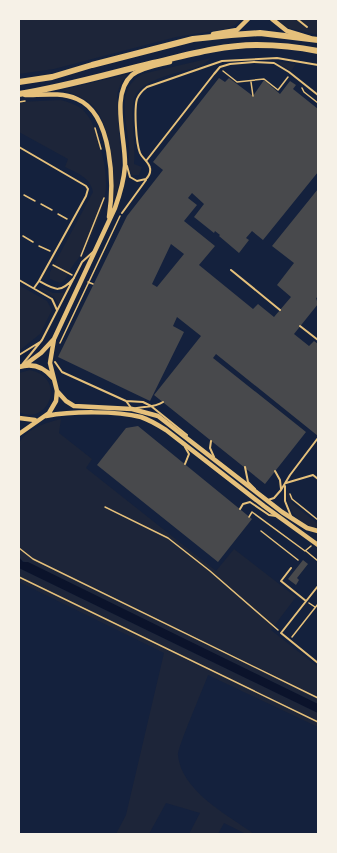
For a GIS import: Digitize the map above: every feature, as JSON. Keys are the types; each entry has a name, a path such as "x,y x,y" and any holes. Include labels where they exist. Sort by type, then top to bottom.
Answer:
{"main road":[{"path":"19,82 52,78 92,65 193,39 252,33 316,40"},
{"path":"19,95 50,89 190,54 256,45 318,50"}],"street":[{"path":"193,39 199,36 235,31 239,29 248,19"},
{"path":"272,19 287,30 316,40"},
{"path":"45,416 54,405 57,391 50,363 54,339 121,192 125,154 120,98 123,86 136,72 180,59 190,54"},
{"path":"19,95 65,95 82,102 94,112 102,129 112,175 112,190 108,223"},
{"path":"21,366 40,353 54,339"},
{"path":"21,366 40,367 49,373 55,383"},
{"path":"57,391 66,401 74,406 132,409 158,416 264,499 307,528 318,531"},
{"path":"19,434 38,419 45,416 68,413 133,416 150,420 166,430 279,517 318,545"},
{"path":"19,418 27,420 38,419"}],"lane":[{"path":"297,19 307,27"},
{"path":"122,213 148,178 151,170 139,149 136,103 139,95 147,87 222,61 277,58 318,65"},
{"path":"146,161 214,74 224,66 254,62 276,64 289,72 318,95"},
{"path":"19,147 84,183 88,189 86,196 34,288"},
{"path":"125,154 127,169 132,179 140,182 148,178"},
{"path":"21,366 42,340 82,262 96,249"},
{"path":"231,270 280,310"},
{"path":"38,281 51,288 60,290 68,285 74,278"},
{"path":"19,280 52,298 57,306 57,312"},
{"path":"300,326 318,340"},
{"path":"19,355 42,340"},
{"path":"56,362 62,372 126,401 143,402 151,406 184,432 189,440"},
{"path":"126,401 132,409 143,406 151,406 163,402"},
{"path":"166,430 188,451 189,458 185,464"},
{"path":"264,499 274,498 318,438"},
{"path":"211,441 210,448 213,456 228,469 231,474"},
{"path":"245,467 248,482 256,492"},
{"path":"275,471 281,483 281,490"},
{"path":"286,483 313,475 318,479"},
{"path":"286,483 285,501 294,520"},
{"path":"240,509 243,504 250,502 269,515 279,517"},
{"path":"291,568 282,581 306,600"},
{"path":"318,586 281,633 318,663"}],"path":[{"path":"221,70 237,82 264,79 278,90 288,77 293,81"},
{"path":"251,81 253,96"},
{"path":"298,85 318,103"},
{"path":"19,102 32,101"},
{"path":"94,126 102,153"},
{"path":"24,195 35,201"},
{"path":"82,262 81,257 105,197"},
{"path":"41,204 52,210"},
{"path":"57,348 89,282 116,221 122,213"},
{"path":"58,214 68,219"},
{"path":"23,236 34,242"},
{"path":"39,246 50,251"},
{"path":"54,264 53,266 61,269"},
{"path":"89,282 94,284"},
{"path":"290,490 292,499 318,520"},
{"path":"105,507 168,538 210,571 281,633"},
{"path":"249,517 252,512 318,561"},
{"path":"261,531 298,560"},
{"path":"306,551 312,544"},
{"path":"19,548 33,559 318,698"},
{"path":"19,577 318,722"},
{"path":"309,603 315,607"},
{"path":"289,640 318,604"}],"shaded area":[{"path":"19,19 241,19 235,25 226,29 176,37 54,69 19,74"},
{"path":"276,19 318,19 318,35 284,27"},
{"path":"211,58 202,65 151,82 142,87 136,94 133,103 134,164 142,167 139,175 132,175 129,165 125,98 133,81 142,74"},
{"path":"275,61 296,64 291,71"},
{"path":"128,74 121,83 117,94 121,162 120,180 114,203 114,180 111,153 100,115 87,101 62,90"},
{"path":"61,100 81,108 91,121 103,158 106,192 104,203 91,237 66,278 60,283 50,279 50,272 93,192 86,179 65,167 68,159 19,132 19,102"},
{"path":"19,285 47,301 52,310 40,334 19,351"},
{"path":"41,287 53,293 64,293 59,305 54,297 40,289"},
{"path":"30,370 42,375 48,382 51,391 50,400 45,407 38,413 29,415 19,412 19,373"},
{"path":"61,419 59,433 92,459 86,468 216,571 234,549 296,597 271,630 318,667 318,704 21,560 19,557 19,443 27,433 37,427"},
{"path":"288,488 292,503 318,524 318,528 305,524 294,514 288,502"},
{"path":"19,557 23,562 28,562 318,704 318,713 19,568"},
{"path":"19,568 318,713 318,727 208,675 179,749 178,755 181,768 187,780 207,801 254,834 246,834 224,823 218,834 189,834 200,813 166,803 149,834 116,834 126,815 164,653 19,582"}],"building":[{"path":"219,78 225,82 229,78 253,96 264,80 280,94 290,81 296,85 293,89 318,109 318,172 263,240 252,231 246,238 249,240 239,253 215,231 214,233 194,217 204,204 192,193 188,198 197,205 184,221 215,246 199,265 253,309 258,304 274,317 291,297 277,285 294,263 272,246 318,189 318,297 316,298 318,304 294,334 309,346 314,341 318,344 318,436 216,354 213,358 306,432 265,484 154,395 201,336 177,317 173,326 184,332 150,401 58,357 127,216 163,170 153,162","holes":["171,244 184,254 157,287 152,284"]},
{"path":"138,426 252,519 218,562 97,465 126,428"},
{"path":"303,560 308,564 297,578 299,580 296,585 288,579"}]}
